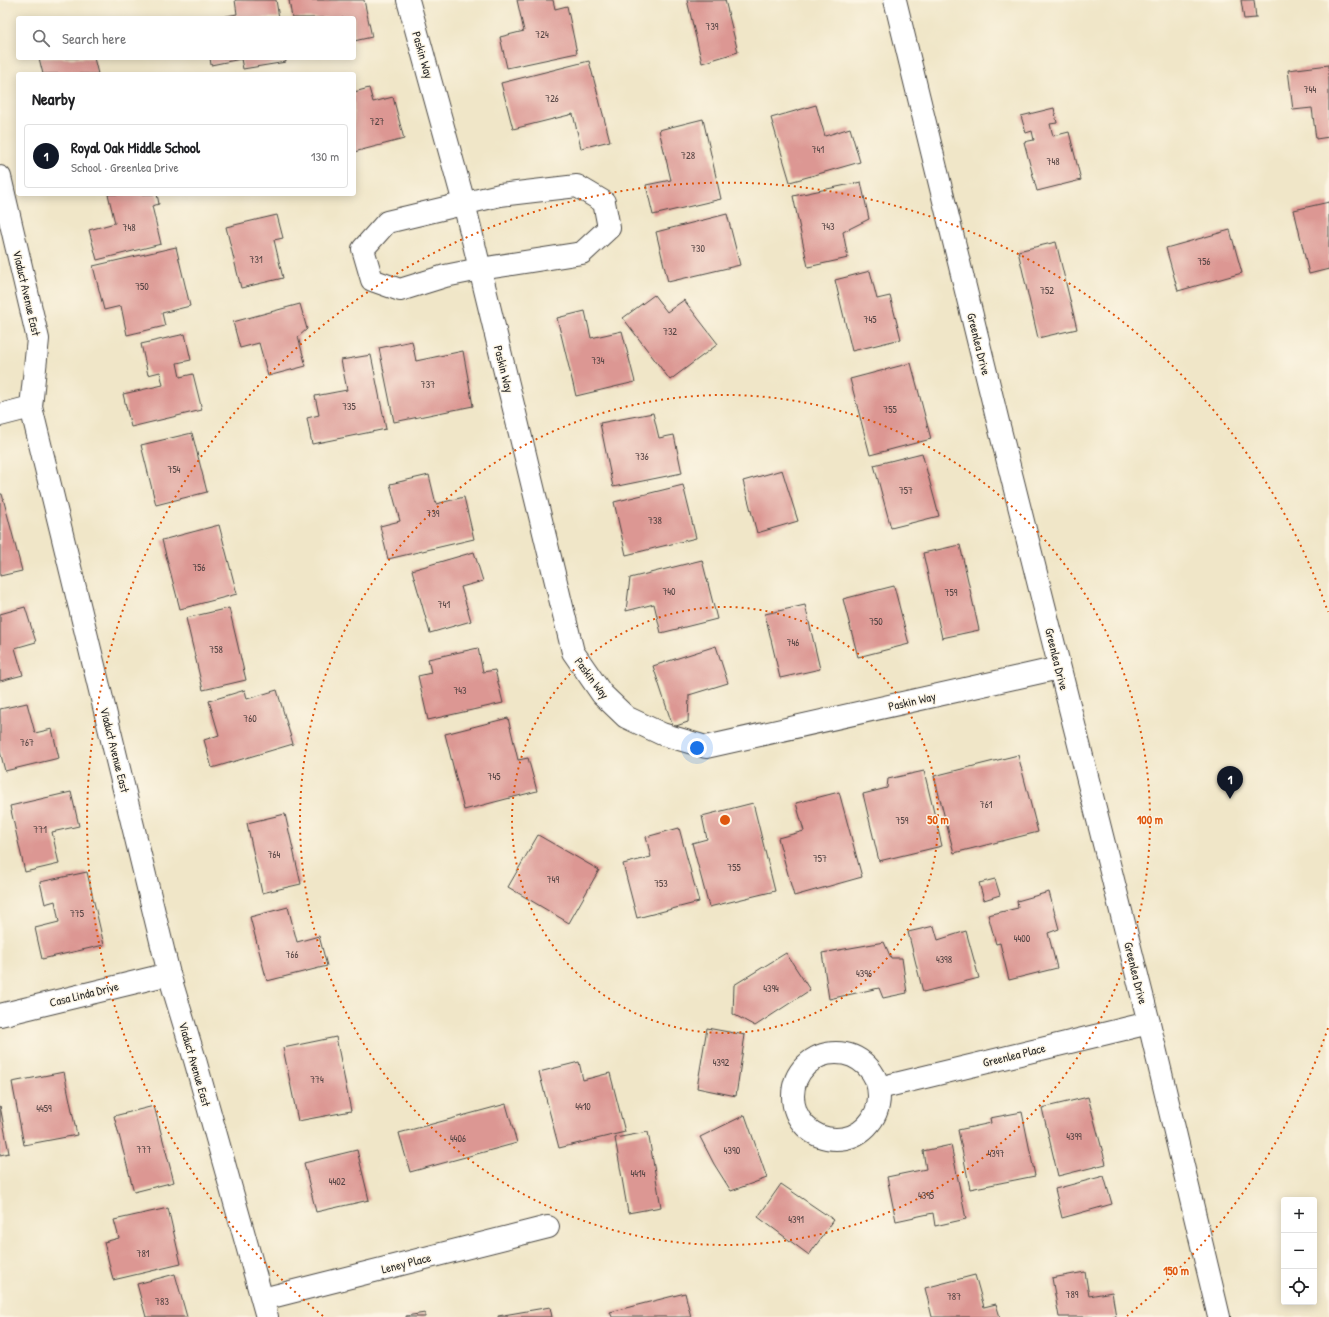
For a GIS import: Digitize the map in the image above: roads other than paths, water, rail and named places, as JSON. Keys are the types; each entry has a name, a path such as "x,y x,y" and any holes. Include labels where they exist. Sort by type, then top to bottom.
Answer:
{"street":[{"name":"Paskin Way","path":"408,0 464,203 573,652 602,694 626,717 662,734 706,747 1059,668"},
{"name":"Greenlea Drive","path":"895,0 1059,668 1149,1023 1219,1317"},
{"name":"Viaduct Avenue East","path":"0,177 38,339 32,408 169,974 265,1308"},
{"path":"577,186 604,202 609,228 582,253 445,276 400,290 372,280 363,249 387,222 464,203 500,195 577,186"},
{"path":"0,415 32,408"},
{"name":"Casa Linda Drive","path":"0,1015 169,974"},
{"name":"Greenlea Place","path":"879,1088 1149,1023"},
{"name":"Leney Place","path":"265,1308 548,1227"}],"place":[{"name":"Royal Oak Middle School","path":"1230,799"}]}
